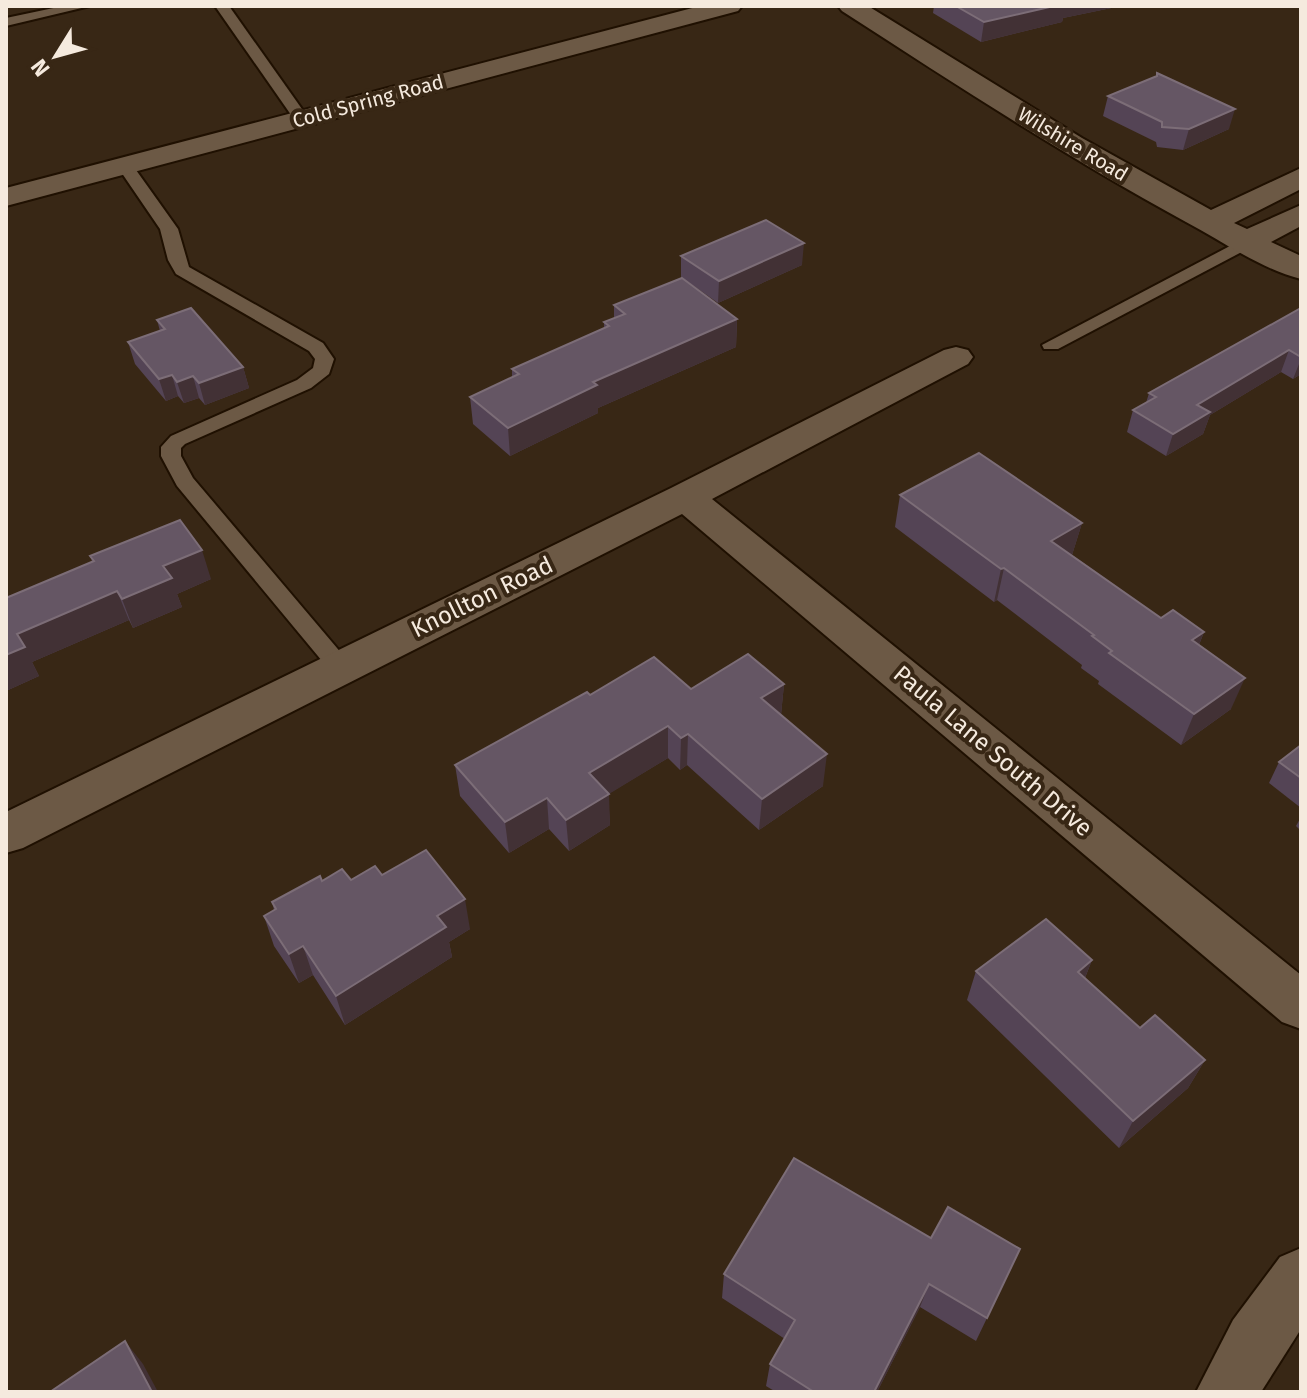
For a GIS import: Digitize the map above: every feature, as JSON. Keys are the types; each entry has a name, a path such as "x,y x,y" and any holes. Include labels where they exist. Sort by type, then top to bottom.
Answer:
{"street":[{"name":"Cold Spring Road","path":"6,197 729,6"},
{"name":"Wilshire Road","path":"851,6 1077,148 1301,269"},
{"path":"1211,222 1301,177"},
{"path":"1247,242 1301,214"},
{"name":"Knollton Road","path":"6,834 685,497 956,357"},
{"name":"Paula Lane South Drive","path":"685,497 1301,1006"},
{"path":"1227,1392 1262,1331 1301,1278"}],"lane":[{"path":"6,22 83,6"},
{"path":"222,6 301,119"},
{"path":"125,166 167,225 175,244 175,260 182,270 316,347 325,359 322,370 304,384 178,440 171,447 171,456 184,481 340,667"},
{"path":"1051,345 1247,242"}],"building":[{"path":"956,6 1054,6 984,22"},
{"path":"1157,73 1235,109 1189,129 1162,127 1162,122 1108,96 1157,76"},
{"path":"766,220 804,243 719,281 681,256"},
{"path":"682,278 737,319 593,382 597,385 508,428 470,397 519,374 512,369 609,326 604,322 625,314 614,305"},
{"path":"191,308 243,367 199,383 193,376 177,382 172,375 159,379 128,342 165,329 157,320"},
{"path":"1301,308 1301,357 1289,350 1197,405 1210,412 1173,434 1133,410 1156,397 1149,393"},
{"path":"979,453 1082,523 1051,541 1161,618 1173,610 1204,632 1192,640 1245,678 1194,714 1109,653 1112,651 1094,635 900,495"},
{"path":"180,520 202,550 163,566 172,578 122,599 117,591 17,634 25,647 6,655 6,598 94,561 90,556"},
{"path":"748,654 784,684 761,698 827,754 762,799 688,734 681,738 668,726 589,773 609,794 566,820 547,798 505,822 455,765 587,692 590,695 654,657 691,689"},
{"path":"1301,745 1301,778 1279,762"},
{"path":"426,850 465,899 437,916 446,927 336,996 303,946 289,954 264,916 276,909 272,902 320,876 322,881 342,869 351,880 375,866 382,875"},
{"path":"1046,919 1092,960 1078,972 1140,1028 1155,1015 1205,1060 1133,1121 976,971"},
{"path":"794,1158 931,1238 948,1207 1020,1249 987,1318 929,1284 874,1392 814,1392 770,1364 795,1320 724,1274"},
{"path":"125,1341 152,1392 50,1392"}]}
